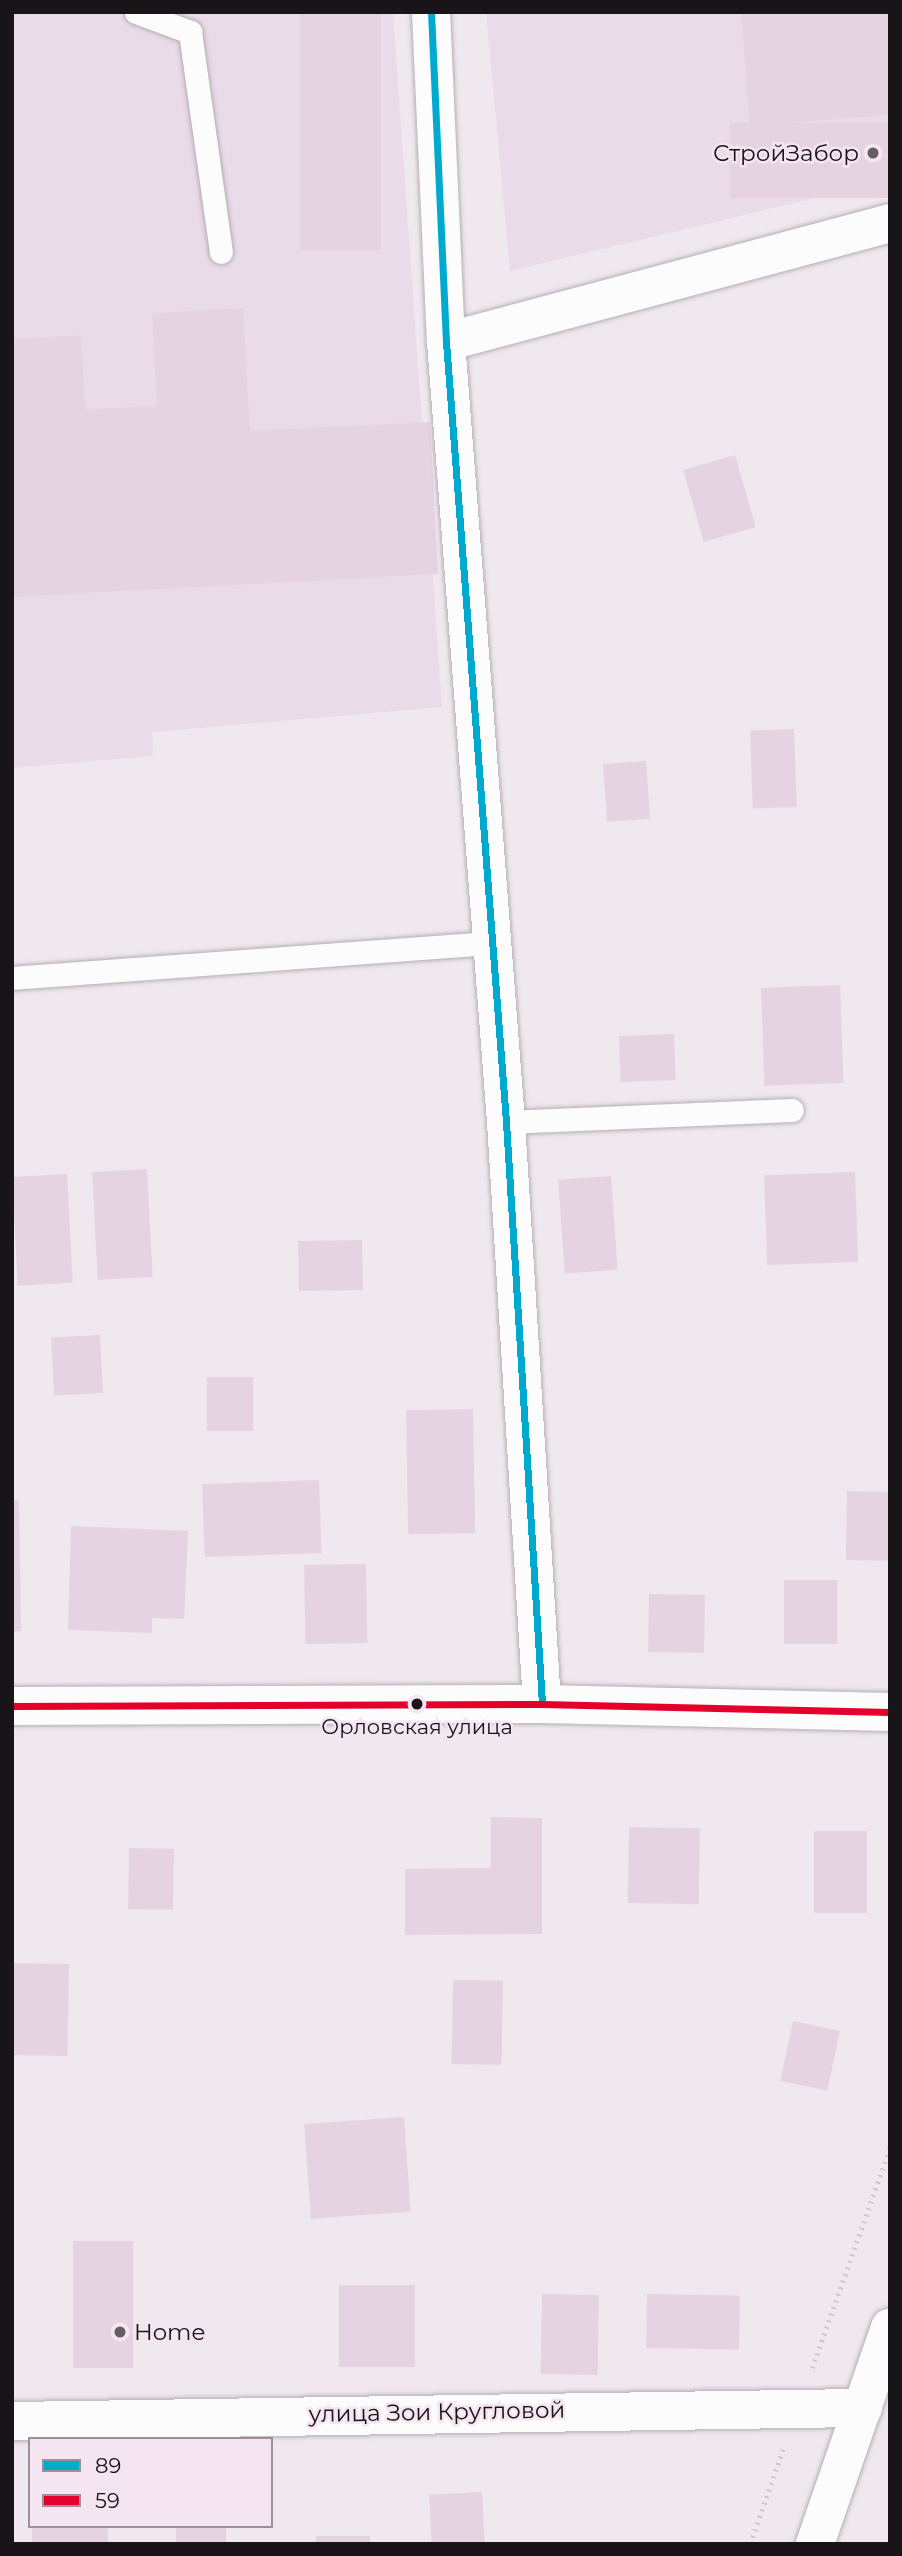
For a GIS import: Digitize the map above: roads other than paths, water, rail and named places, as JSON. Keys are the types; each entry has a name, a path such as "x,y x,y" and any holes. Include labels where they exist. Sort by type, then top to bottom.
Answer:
{"street":[{"path":"431,12 446,342 506,1122 542,1704"},
{"path":"446,342 890,223"},
{"path":"12,1706 542,1704 890,1712"},
{"path":"815,2544 890,2328"},
{"name":"улица Зои Кругловой","path":"12,2421 863,2408"}],"lane":[{"path":"136,12 190,32 221,252"},
{"path":"12,978 492,943"},
{"path":"506,1122 792,1110"}],"place":[{"name":"СтройЗабор","path":"873,153"},
{"name":"Орловская улица","path":"417,1704"},
{"name":"Home","path":"120,2332"}]}
